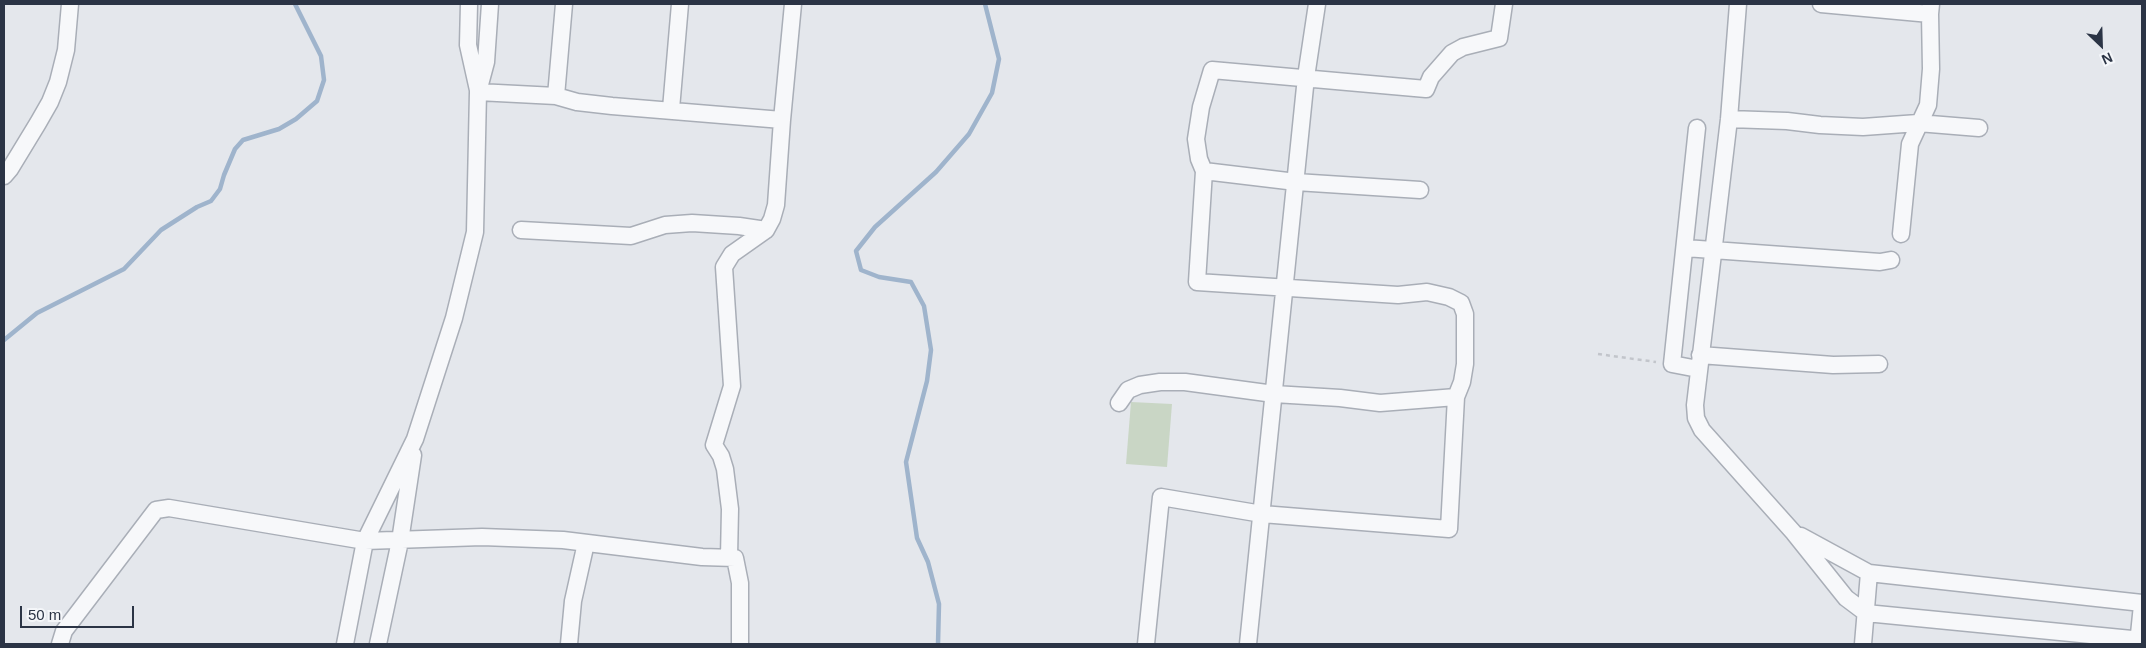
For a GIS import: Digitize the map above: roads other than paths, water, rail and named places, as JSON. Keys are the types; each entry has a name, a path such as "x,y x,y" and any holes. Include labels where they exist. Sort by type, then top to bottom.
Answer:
{"street":[{"path":"4,176 38,123 58,82 66,50 70,4"},
{"path":"345,644 365,541 415,439 454,318 475,232 478,92 468,45 468,4"},
{"path":"478,92 486,62 490,4"},
{"path":"556,96 564,4"},
{"path":"671,110 680,4"},
{"path":"729,557 730,510 725,469 721,456 714,445 732,386 724,267 732,254 766,230 776,205 793,4"},
{"path":"1248,644 1306,77 1317,4"},
{"path":"1146,644 1161,497 1262,514 1449,529 1456,397 1462,382 1465,364 1465,314 1461,303 1449,297 1427,292 1398,295 1197,282 1204,171 1199,158 1196,139 1201,107 1212,70 1426,89 1436,70 1452,53 1463,47 1499,38 1504,4"},
{"path":"1738,4 1729,119 1695,405 1696,418 1702,430 1794,533 1846,598 1866,613 2139,641 2142,604 1870,573 1794,533"},
{"path":"1821,4 1931,9 1931,69 1928,105 1918,123 1910,144 1901,234"},
{"path":"478,92 556,96 577,102 782,120"},
{"path":"1729,119 1863,127 1918,123 1979,128"},
{"path":"1697,128 1672,364 1699,362 1833,365 1879,364"},
{"path":"1204,171 1296,182 1420,190"},
{"path":"520,230 632,236 665,225 692,223 740,226 766,230"},
{"path":"1685,248 1880,262 1891,260"},
{"path":"1119,403 1128,390 1140,385 1160,382 1213,385 1274,394 1340,398 1380,403 1456,397"},
{"path":"378,644 400,541 415,439"},
{"path":"60,644 64,631 156,510 169,508 365,541 482,536 563,540 702,557 735,558 740,583 740,644"},
{"path":"569,644 574,601 586,543"},
{"path":"1863,644 1870,573"}],"waterway":[{"path":"4,340 37,313 124,269 161,230 197,207 211,201 220,189 235,149 243,140 279,129 296,119 317,101 324,80 321,56 295,4"},
{"path":"938,644 939,604 928,562 917,538 906,462 927,381 931,350 924,306 911,282 879,277 861,270 856,251 875,227 936,172 969,134 992,93 999,59 985,4"}]}
